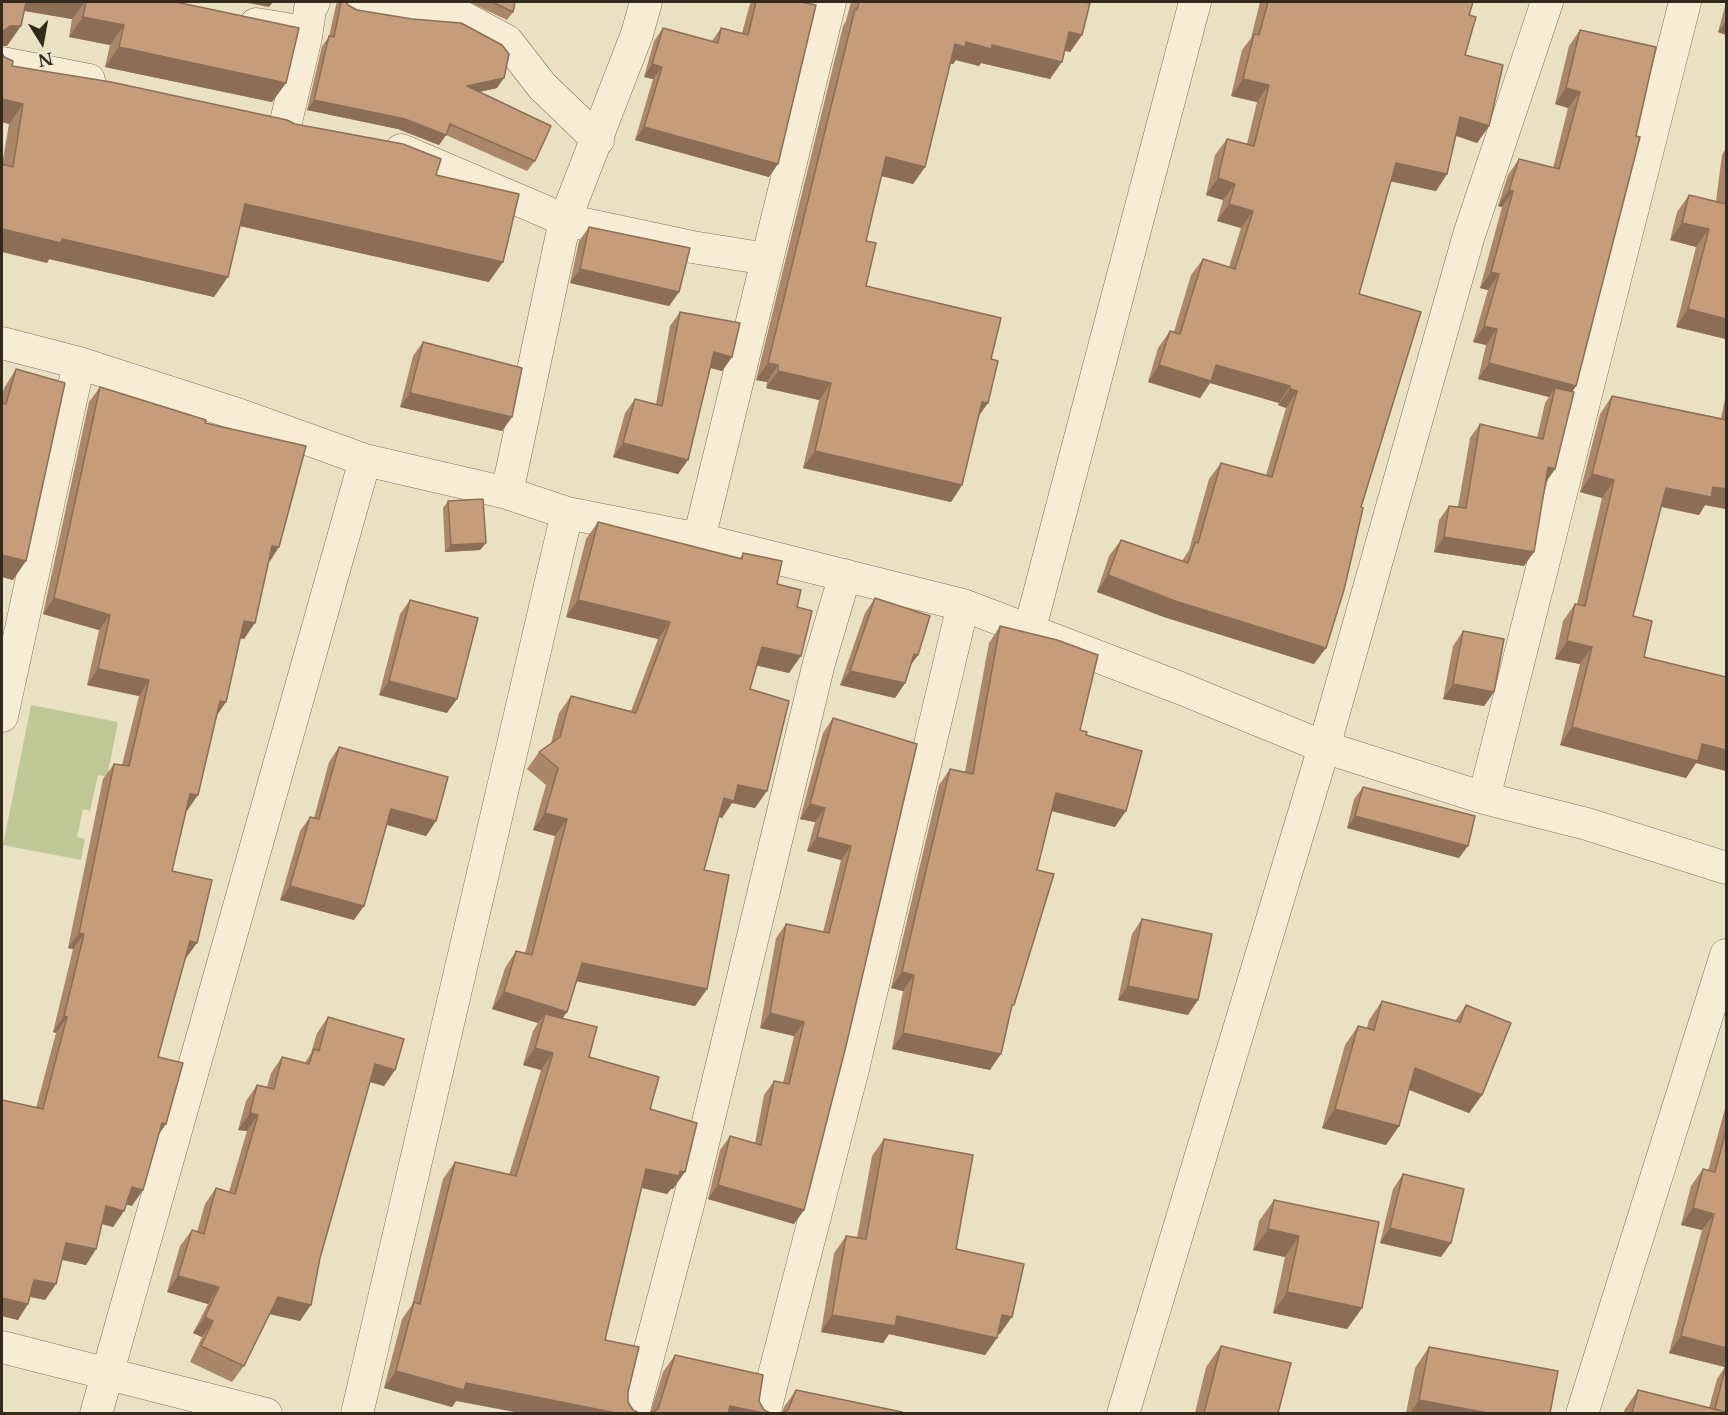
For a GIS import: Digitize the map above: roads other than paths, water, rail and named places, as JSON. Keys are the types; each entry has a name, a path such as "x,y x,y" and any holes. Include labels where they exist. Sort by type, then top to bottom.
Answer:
{"street":[{"path":"285,126 306,38 310,9 314,2"},
{"path":"353,2 408,11 459,15 507,41 542,86 598,140"},
{"path":"507,492 565,220 598,140 637,34 646,2"},
{"path":"699,539 830,2"},
{"path":"1029,632 1194,2"},
{"path":"1123,1413 1324,747 1469,235 1546,2"},
{"path":"1484,798 1685,2"},
{"path":"224,17 287,30 306,38"},
{"path":"2,63 117,86"},
{"path":"252,118 318,132"},
{"path":"372,143 394,147 447,167 565,220 692,247 767,259"},
{"path":"2,343 80,363 240,415 365,460 507,492 567,513 699,539 963,605 1180,688 1324,747 1484,798 1587,824 1726,868"},
{"path":"2,716 80,363"},
{"path":"96,1413 105,1374 365,460"},
{"path":"357,1413 567,513"},
{"path":"633,1413 689,1201 819,663 845,575"},
{"path":"764,1413 853,1069 963,605"},
{"path":"1582,1413 1726,955"},
{"path":"2,1347 266,1413"}]}
